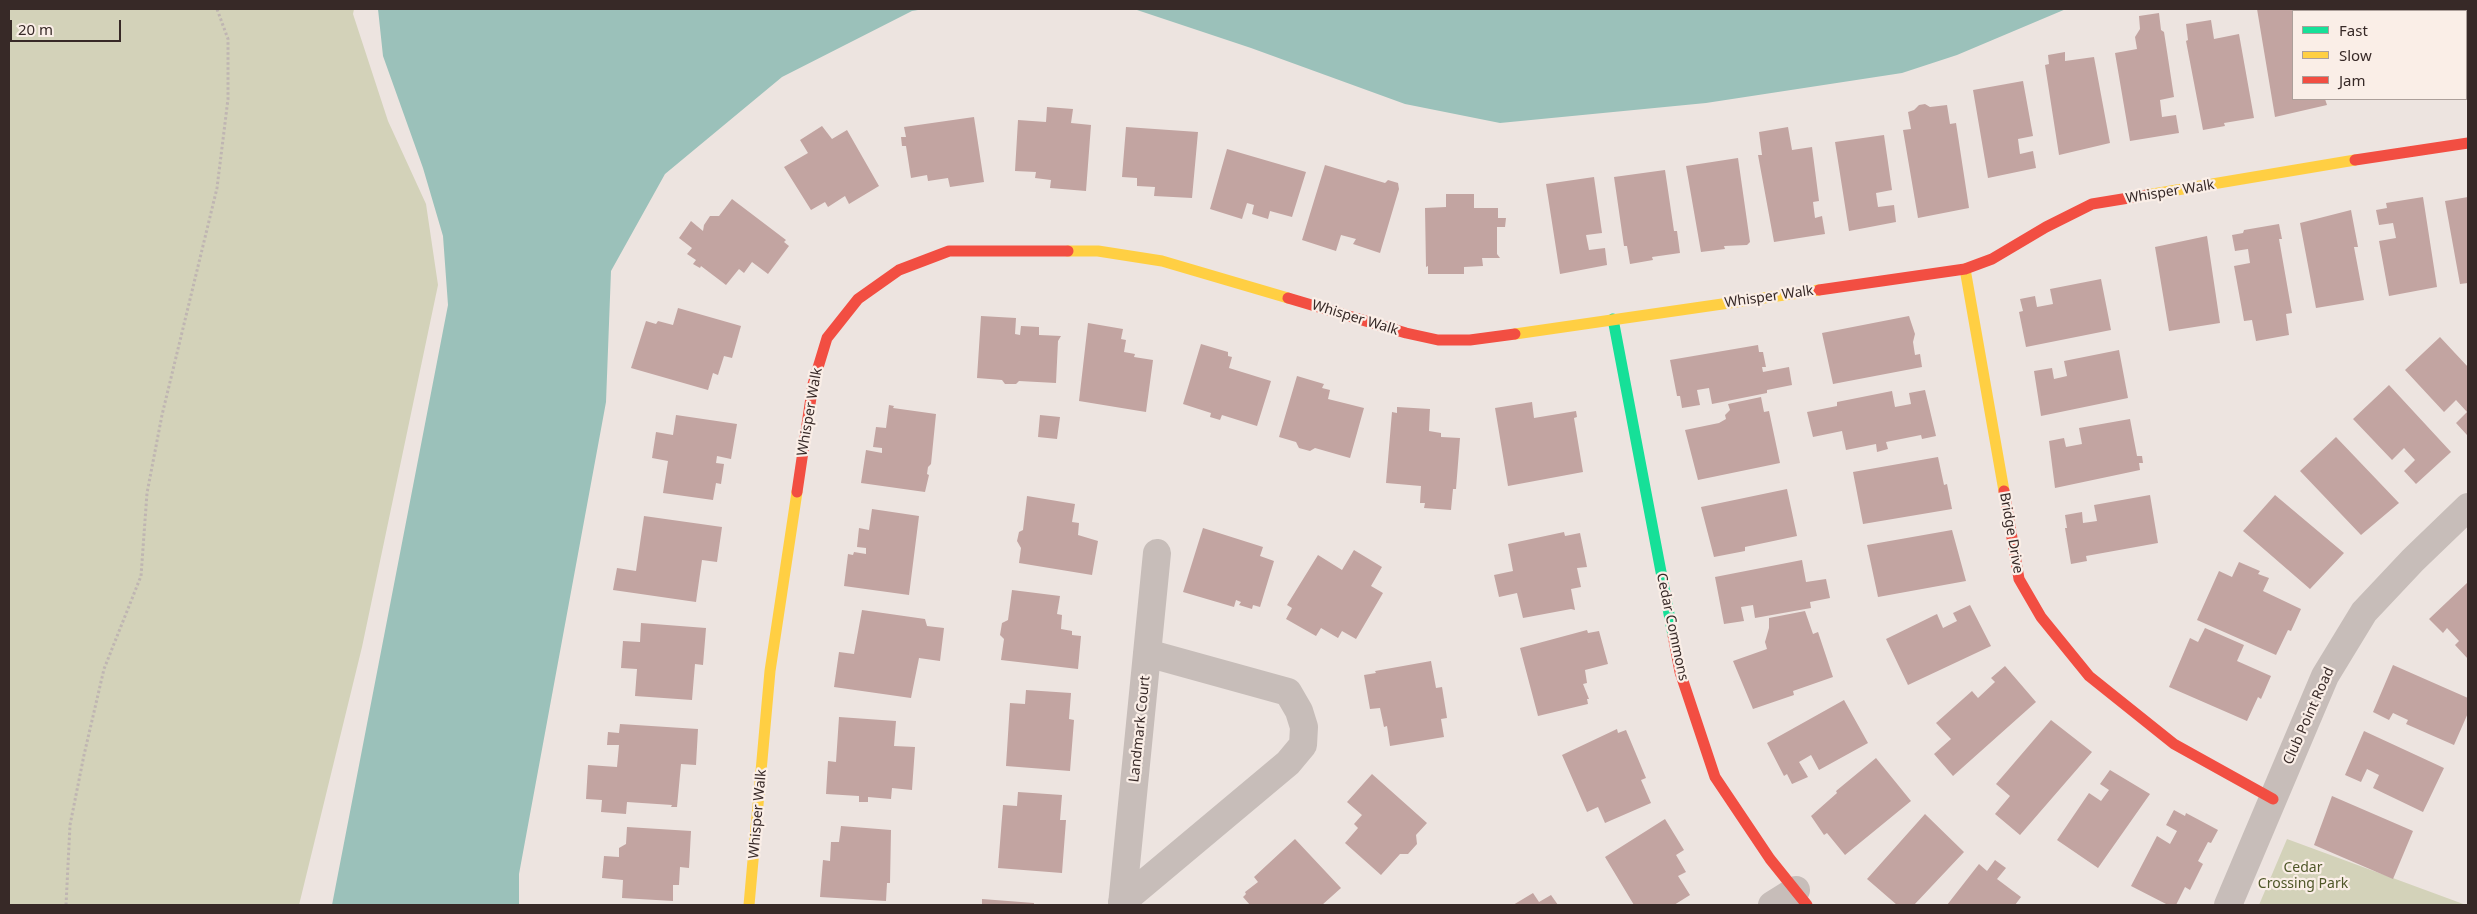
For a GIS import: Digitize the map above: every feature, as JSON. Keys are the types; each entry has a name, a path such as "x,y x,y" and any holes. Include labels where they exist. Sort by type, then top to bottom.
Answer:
{"street":[{"name":"Whisper Walk","path":"749,905 770,671 813,384 827,338 858,300 899,270 949,251 1098,252 1162,261 1406,333 1438,340 1470,340 1965,269 1992,259 2046,227 2092,204 2468,143"},
{"name":"Bridge Drive","path":"1965,269 2019,579 2036,609 2089,676 2127,708 2174,744 2273,799"},
{"name":"Cedar Commons","path":"1613,319 1680,672 1715,777 1770,858 1802,898"},
{"name":"Club Point Road","path":"2228,905 2325,676 2364,612 2413,560 2468,507"},
{"name":"Landmark Court","path":"1122,904 1157,553"},
{"path":"1122,904 1288,763 1302,745 1304,727 1299,711 1288,692 1147,653"},
{"path":"1772,905 1802,898"}],"path":[{"path":"66,905 70,825 84,755 104,669 141,576 149,483 162,415 217,188 228,99 228,39 217,9"}],"green space":[{"path":"9,9 354,9 353,14 388,121 426,204 438,285 362,647 299,905 9,905"},
{"name":"Cedar Crossing Park","path":"2287,839 2466,905 2259,905"}],"water":[{"path":"378,9 924,9 912,11 782,77 665,174 611,271 606,402 519,874 519,905 332,905 448,305 443,236 423,168 383,56"},
{"path":"1134,9 2066,9 1957,55 1902,73 1706,103 1500,123 1405,104 1251,48"}],"building":[{"path":"2257,9 2304,9 2292,10 2292,100 2325,100 2327,105 2275,117"},
{"path":"2341,9 2384,10 2342,10"},
{"path":"2407,9 2456,9 2456,10"},
{"path":"2159,13 2161,30 2164,32 2174,97 2160,100 2162,117 2176,115 2179,133 2130,141 2115,53 2137,49 2135,37 2140,29 2139,16"},
{"path":"2211,20 2214,39 2239,34 2254,118 2224,123 2225,126 2203,130 2186,41 2188,40 2186,24"},
{"path":"2065,52 2065,61 2094,57 2110,143 2059,155 2045,65 2049,64 2048,55"},
{"path":"2467,56 2468,61 2467,83"},
{"path":"2023,81 2033,136 2018,139 2020,154 2033,151 2036,168 1988,178 1973,90"},
{"path":"1925,104 1930,107 1947,105 1950,124 1956,123 1969,208 1918,218 1903,130 1911,129 1908,112 1914,110 1919,105"},
{"path":"1047,107 1073,109 1071,123 1091,125 1086,191 1050,188 1051,180 1035,178 1036,172 1015,171 1018,120 1046,122"},
{"path":"974,117 984,182 950,187 948,178 928,181 927,175 911,178 906,146 902,146 901,137 906,137 904,127"},
{"path":"822,126 832,139 847,130 879,186 849,204 845,196 828,207 825,202 811,210 784,167 808,153 800,140"},
{"path":"1126,127 1198,132 1192,198 1154,196 1155,187 1137,186 1137,178 1122,177"},
{"path":"1788,127 1792,150 1812,147 1819,201 1813,202 1815,218 1822,216 1825,234 1774,242 1758,155 1762,155 1759,132"},
{"path":"1884,135 1892,190 1876,193 1878,207 1894,205 1896,222 1849,231 1835,142"},
{"path":"1227,149 1306,172 1292,217 1270,211 1268,219 1252,214 1254,205 1247,203 1242,219 1210,209"},
{"path":"1738,158 1750,242 1747,245 1724,246 1725,249 1701,252 1686,166"},
{"path":"1325,165 1385,183 1388,180 1398,183 1399,189 1380,253 1353,244 1356,239 1341,235 1336,251 1302,240"},
{"path":"1665,170 1674,231 1677,231 1680,253 1652,257 1653,260 1630,264 1627,246 1624,246 1614,177"},
{"path":"1594,177 1602,233 1586,235 1589,250 1605,248 1607,265 1560,274 1546,184"},
{"path":"1446,194 1474,194 1474,208 1498,208 1498,218 1506,218 1505,227 1497,227 1497,254 1500,258 1482,258 1483,266 1464,267 1464,274 1428,274 1428,266 1426,267 1425,208 1446,207"},
{"path":"2423,197 2437,287 2389,296 2379,241 2396,238 2393,223 2379,225 2376,210 2387,208 2386,203"},
{"path":"2468,197 2468,283 2460,284 2445,201"},
{"path":"732,199 786,240 784,242 789,246 768,274 752,262 744,273 739,269 726,285 701,266 700,268 693,264 696,260 687,254 692,248 679,238 691,221 703,231 704,225 710,216 719,216"},
{"path":"2351,210 2358,247 2354,247 2364,300 2316,308 2300,223"},
{"path":"2279,224 2282,239 2279,239 2292,313 2286,314 2289,335 2256,341 2252,320 2244,321 2234,266 2250,263 2248,249 2235,251 2232,235 2243,233 2244,230"},
{"path":"2207,236 2220,323 2169,331 2155,247"},
{"path":"2101,279 2111,330 2026,347 2019,312 2023,311 2020,299 2035,296 2037,307 2053,304 2050,289"},
{"path":"678,308 741,326 732,358 724,356 718,375 713,373 708,390 631,368 646,321 656,324 658,321 673,325"},
{"path":"981,316 1016,318 1015,334 1020,335 1021,326 1039,327 1039,335 1061,336 1058,341 1056,383 1019,381 1016,384 1005,384 1002,380 977,378"},
{"path":"1909,316 1915,334 1913,342 1915,355 1920,354 1922,367 1833,384 1822,333"},
{"path":"1088,323 1123,329 1121,339 1126,340 1124,352 1135,354 1134,357 1153,360 1146,412 1079,401"},
{"path":"2440,337 2468,367 2467,435 2456,423 2467,412 2456,400 2444,412 2405,370"},
{"path":"1201,344 1228,352 1228,356 1232,357 1229,368 1271,381 1257,426 1222,415 1220,420 1210,417 1211,413 1183,404"},
{"path":"1758,345 1759,352 1763,352 1766,367 1762,367 1763,372 1789,367 1792,385 1767,390 1767,393 1712,404 1709,388 1697,390 1700,405 1682,408 1680,396 1677,396 1670,360"},
{"path":"2119,350 2128,398 2041,416 2034,371 2052,368 2054,379 2067,376 2064,361"},
{"path":"1297,376 1324,384 1322,388 1330,390 1328,399 1364,408 1350,458 1315,448 1310,451 1299,448 1296,442 1279,437"},
{"path":"2389,385 2451,452 2416,484 2404,471 2415,460 2404,448 2392,460 2353,419"},
{"path":"1925,390 1936,436 1922,439 1921,435 1886,442 1888,449 1877,452 1876,444 1846,450 1842,431 1813,437 1807,412 1837,406 1837,402 1892,391 1895,407 1911,404 1909,393"},
{"path":"1761,397 1764,412 1769,411 1780,463 1698,480 1685,430 1719,423 1726,419 1725,415 1730,410 1728,404"},
{"path":"1532,402 1534,418 1576,411 1577,417 1574,418 1583,472 1508,486 1495,408"},
{"path":"889,405 894,406 893,408 936,414 931,464 928,467 927,474 929,475 925,492 861,483 866,450 882,453 882,448 873,447 876,427 886,428"},
{"path":"1397,407 1430,409 1429,431 1441,433 1441,437 1460,438 1456,489 1453,489 1451,510 1424,508 1425,503 1420,503 1421,486 1386,483 1392,412 1397,413"},
{"path":"676,415 737,424 731,459 717,456 716,463 724,464 721,484 716,483 713,500 663,493 668,461 652,458 656,432 673,435"},
{"path":"1040,415 1060,417 1057,439 1038,437"},
{"path":"2130,419 2137,456 2142,456 2143,463 2139,463 2140,470 2055,488 2049,441 2064,438 2066,447 2082,444 2079,428"},
{"path":"2336,437 2399,503 2361,535 2300,471"},
{"path":"1938,457 1944,485 1947,484 1952,509 1863,524 1853,472"},
{"path":"1787,489 1797,536 1745,547 1745,551 1714,557 1701,507"},
{"path":"2150,495 2158,543 2086,556 2087,561 2071,564 2065,528 2067,528 2065,515 2082,512 2083,523 2097,521 2094,505"},
{"path":"2275,495 2344,553 2310,589 2243,531"},
{"path":"1027,496 1075,504 1072,522 1079,523 1078,535 1098,541 1092,575 1019,563 1021,548 1017,541 1019,532 1023,530"},
{"path":"872,509 919,516 909,595 844,586 848,554 853,555 854,552 866,554 866,548 857,547 859,528 869,530"},
{"path":"644,516 722,527 717,562 702,560 696,602 613,590 617,568 636,571"},
{"path":"1203,528 1263,547 1260,556 1274,561 1260,607 1253,605 1252,609 1239,605 1241,602 1236,600 1234,607 1183,592"},
{"path":"1952,530 1966,581 1878,597 1867,545"},
{"path":"1564,532 1565,536 1580,533 1587,567 1577,568 1581,587 1571,589 1575,610 1571,609 1523,618 1517,593 1499,597 1494,575 1513,571 1508,544"},
{"path":"1354,550 1382,567 1371,586 1383,593 1356,639 1342,631 1338,638 1321,628 1316,636 1286,619 1292,608 1287,605 1318,555 1342,570"},
{"path":"1802,560 1806,582 1826,579 1830,598 1810,602 1811,608 1755,618 1753,605 1741,607 1744,621 1724,624 1715,577"},
{"path":"2239,562 2260,571 2258,574 2269,578 2263,591 2301,609 2291,631 2288,630 2276,655 2197,620 2219,571 2232,577"},
{"path":"2467,583 2468,659 2455,645 2459,641 2447,628 2443,633 2429,619"},
{"path":"1012,590 1060,596 1057,614 1062,615 1061,629 1072,631 1072,635 1081,636 1078,669 1001,660 1004,639 1000,635 1002,623 1008,620"},
{"path":"1970,605 1991,646 1908,685 1886,639 1937,614 1943,628 1957,621 1953,613"},
{"path":"862,610 925,619 927,626 944,628 940,661 919,658 911,698 834,687 839,652 854,654"},
{"path":"1805,611 1813,634 1818,632 1833,677 1793,691 1794,695 1753,709 1733,661 1767,649 1765,642 1769,628 1769,618"},
{"path":"641,623 706,628 703,665 695,664 692,700 635,696 637,669 621,668 623,641 640,642"},
{"path":"2205,628 2244,645 2237,661 2271,676 2261,699 2258,697 2247,721 2169,687 2190,638 2198,642"},
{"path":"1587,630 1588,633 1599,631 1608,664 1585,670 1587,683 1583,684 1589,699 1587,699 1588,704 1538,716 1520,648"},
{"path":"1431,661 1436,688 1442,687 1447,718 1441,719 1444,737 1390,746 1387,726 1384,727 1380,708 1370,709 1364,675 1376,673 1375,671"},
{"path":"2393,665 2468,698 2468,713 2454,745 2406,724 2408,720 2393,713 2389,720 2373,712"},
{"path":"2005,666 2036,702 1953,776 1934,754 1951,739 1936,723 1972,691 1978,698 1995,682 1991,678"},
{"path":"1026,690 1071,693 1069,719 1074,720 1070,771 1006,766 1010,703 1025,704"},
{"path":"1844,700 1868,743 1819,770 1811,755 1799,762 1808,777 1792,784 1787,774 1784,776 1767,743"},
{"path":"839,717 896,721 894,746 915,747 912,790 892,788 891,799 868,797 868,802 859,802 859,796 826,794 828,761 836,762"},
{"path":"2051,720 2092,752 2020,835 1995,814 2010,796 1996,784"},
{"path":"620,724 698,729 696,765 681,764 677,807 627,802 626,814 601,812 602,800 586,799 588,765 617,767 619,745 607,745 608,732 619,733"},
{"path":"1617,729 1618,733 1626,730 1646,778 1641,780 1651,803 1605,823 1598,807 1587,812 1562,755"},
{"path":"2364,731 2444,768 2423,812 2373,788 2379,775 2367,769 2361,782 2345,775"},
{"path":"1876,758 1911,801 1845,855 1827,833 1824,835 1811,816 1837,793 1836,791"},
{"path":"2110,770 2150,794 2098,868 2057,840 2089,793 2101,801 2109,790 2100,784"},
{"path":"1372,774 1427,823 1416,835 1417,844 1408,854 1400,854 1381,875 1345,843 1358,828 1354,824 1362,815 1347,802"},
{"path":"1018,792 1062,795 1060,820 1066,820 1062,873 998,868 1003,805 1017,806"},
{"path":"2332,796 2413,831 2393,879 2314,845"},
{"path":"2174,810 2185,816 2186,813 2218,830 2211,843 2208,842 2198,861 2203,864 2190,890 2185,887 2176,905 2168,905 2131,886 2157,836 2170,844 2177,831 2166,825"},
{"path":"1925,814 1964,852 1914,905 1897,905 1867,879"},
{"path":"1665,819 1684,850 1676,855 1686,872 1678,876 1690,895 1674,905 1634,905 1605,857"},
{"path":"841,826 891,830 890,883 887,883 886,901 820,897 823,860 830,861 831,842 839,842"},
{"path":"627,827 691,831 689,868 680,867 679,885 673,885 673,901 622,898 623,880 602,878 604,856 619,857 619,848 626,844"},
{"path":"1295,839 1341,888 1322,905 1250,905 1243,897 1246,894 1245,892 1258,882 1254,877"},
{"path":"1995,860 2006,868 1997,879 2021,897 2015,905 1947,905 1979,864 1987,871"},
{"path":"1533,893 1539,902 1551,895 1558,905 1513,905"},
{"path":"982,899 1034,903 1034,905 982,905"}],"traffic: fast":[{"path":"1613,319 1673,635"}],"traffic: slow":[{"path":"2147,195 2355,160"},
{"path":"1068,251 1098,251 1162,261 1288,298"},
{"path":"1965,269 2004,491"},
{"path":"1515,334 1819,290"},
{"path":"749,905 770,671 797,492"}],"traffic: jam":[{"path":"2355,160 2468,143"},
{"path":"1819,290 1965,269 1992,259 2046,227 2092,204 2147,195"},
{"path":"797,492 813,384 827,338 858,299 899,270 949,251 1068,251"},
{"path":"1288,298 1406,333 1438,340 1470,340 1515,334"},
{"path":"2004,491 2019,579 2041,617 2089,676 2174,744 2273,799"},
{"path":"1673,635 1680,672 1715,777 1770,859 1807,905"}]}
